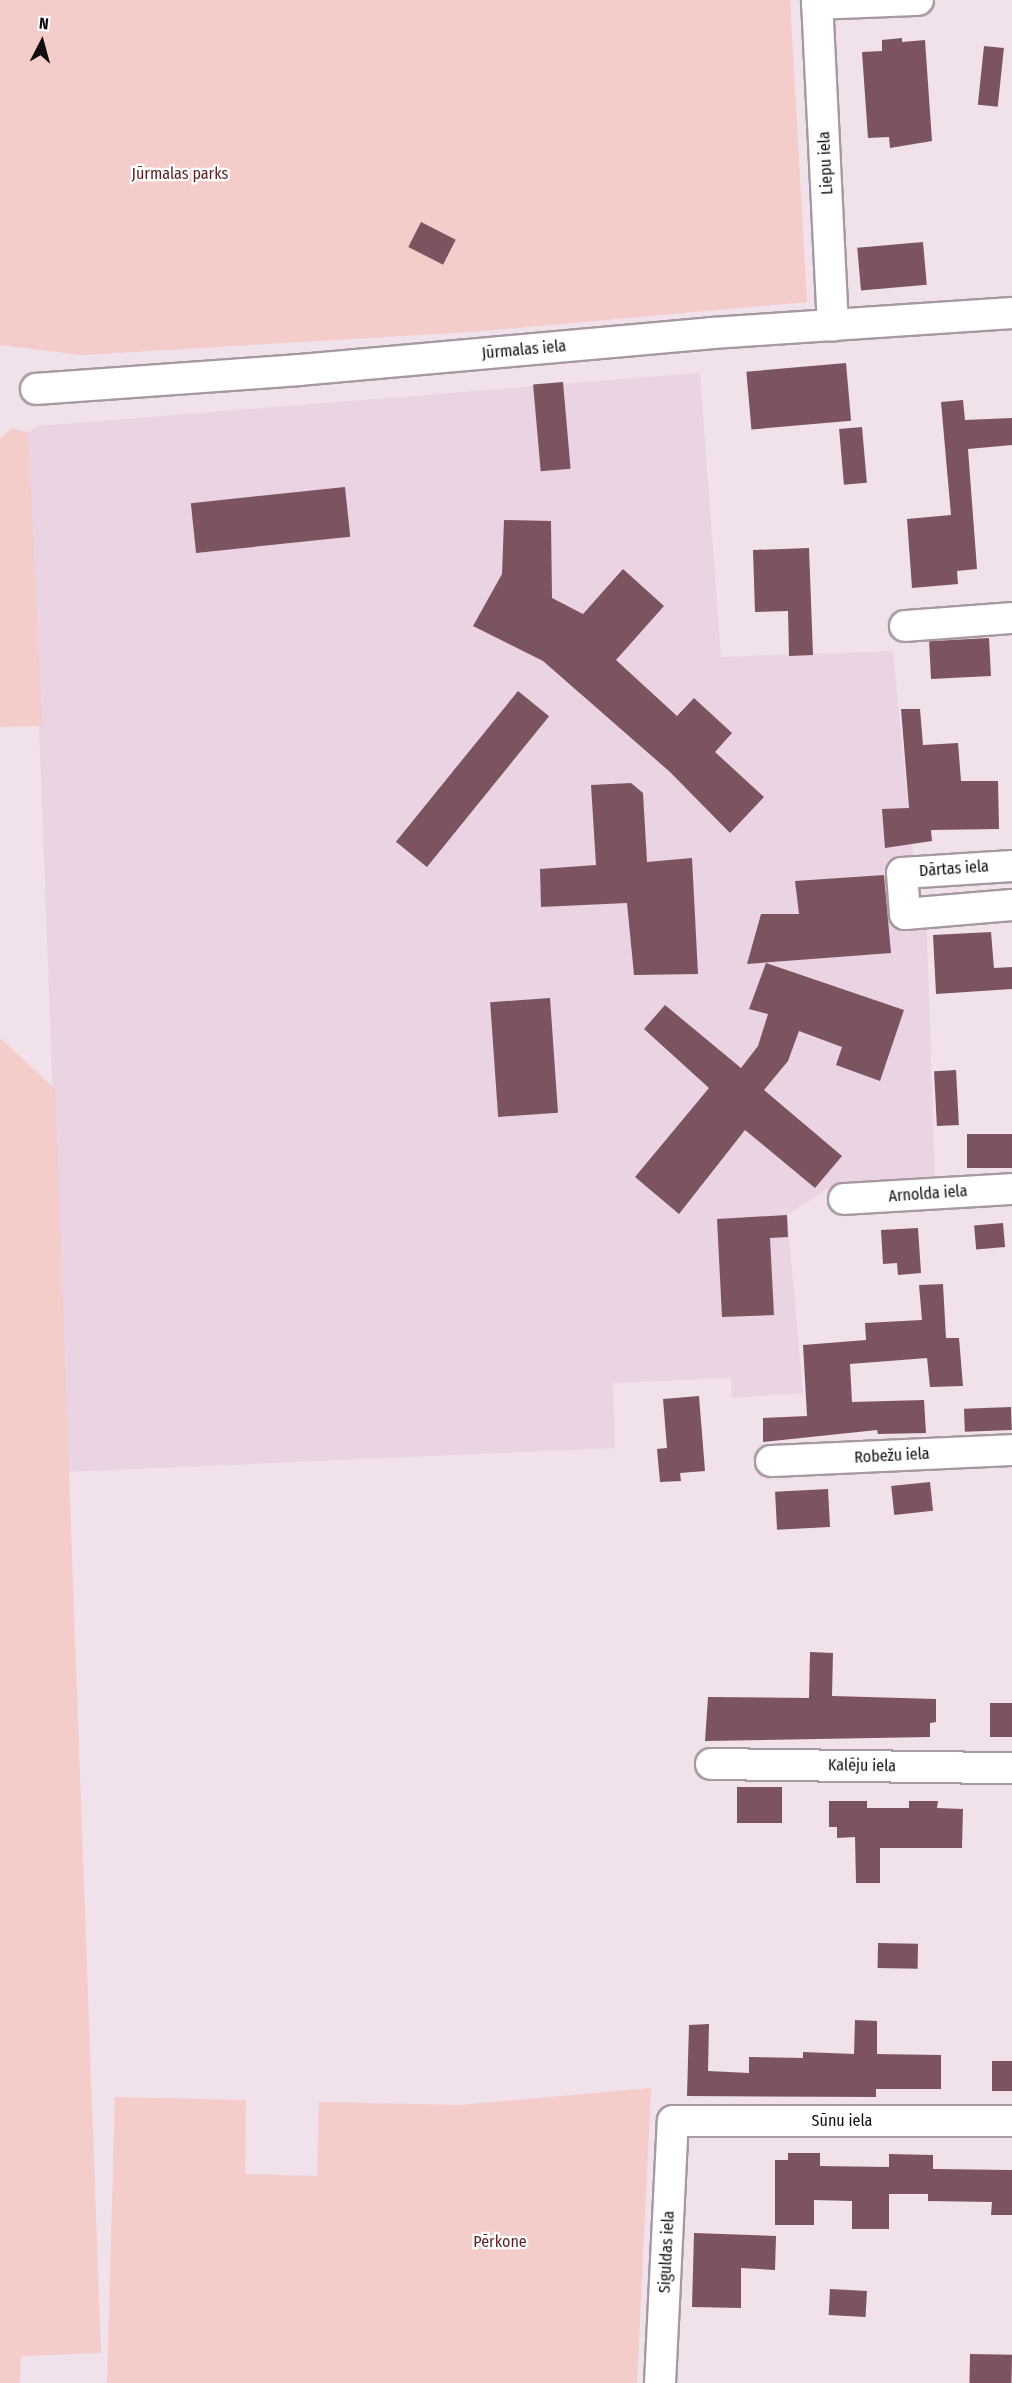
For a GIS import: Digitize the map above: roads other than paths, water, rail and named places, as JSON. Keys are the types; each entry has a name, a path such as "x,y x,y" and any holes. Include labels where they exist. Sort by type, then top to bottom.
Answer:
{"street":[{"path":"817,2 918,0"},
{"name":"Liepu iela","path":"817,2 833,326"},
{"name":"Jūrmalas iela","path":"36,389 252,374 712,333 1012,313"},
{"path":"905,626 1012,618"},
{"name":"Dārtas iela","path":"1012,866 902,873 905,914 1012,905"},
{"name":"Arnolda iela","path":"844,1199 1012,1189"},
{"name":"Robežu iela","path":"771,1461 1012,1450"},
{"name":"Kalēju iela","path":"711,1764 1012,1768"},
{"name":"Sūnu iela","path":"673,2121 1012,2121"},
{"name":"Siguldas iela","path":"660,2383 673,2121"}],"park label":[{"name":"Jūrmalas parks","path":"180,174"},
{"name":"Pērkone","path":"500,2242"}]}
